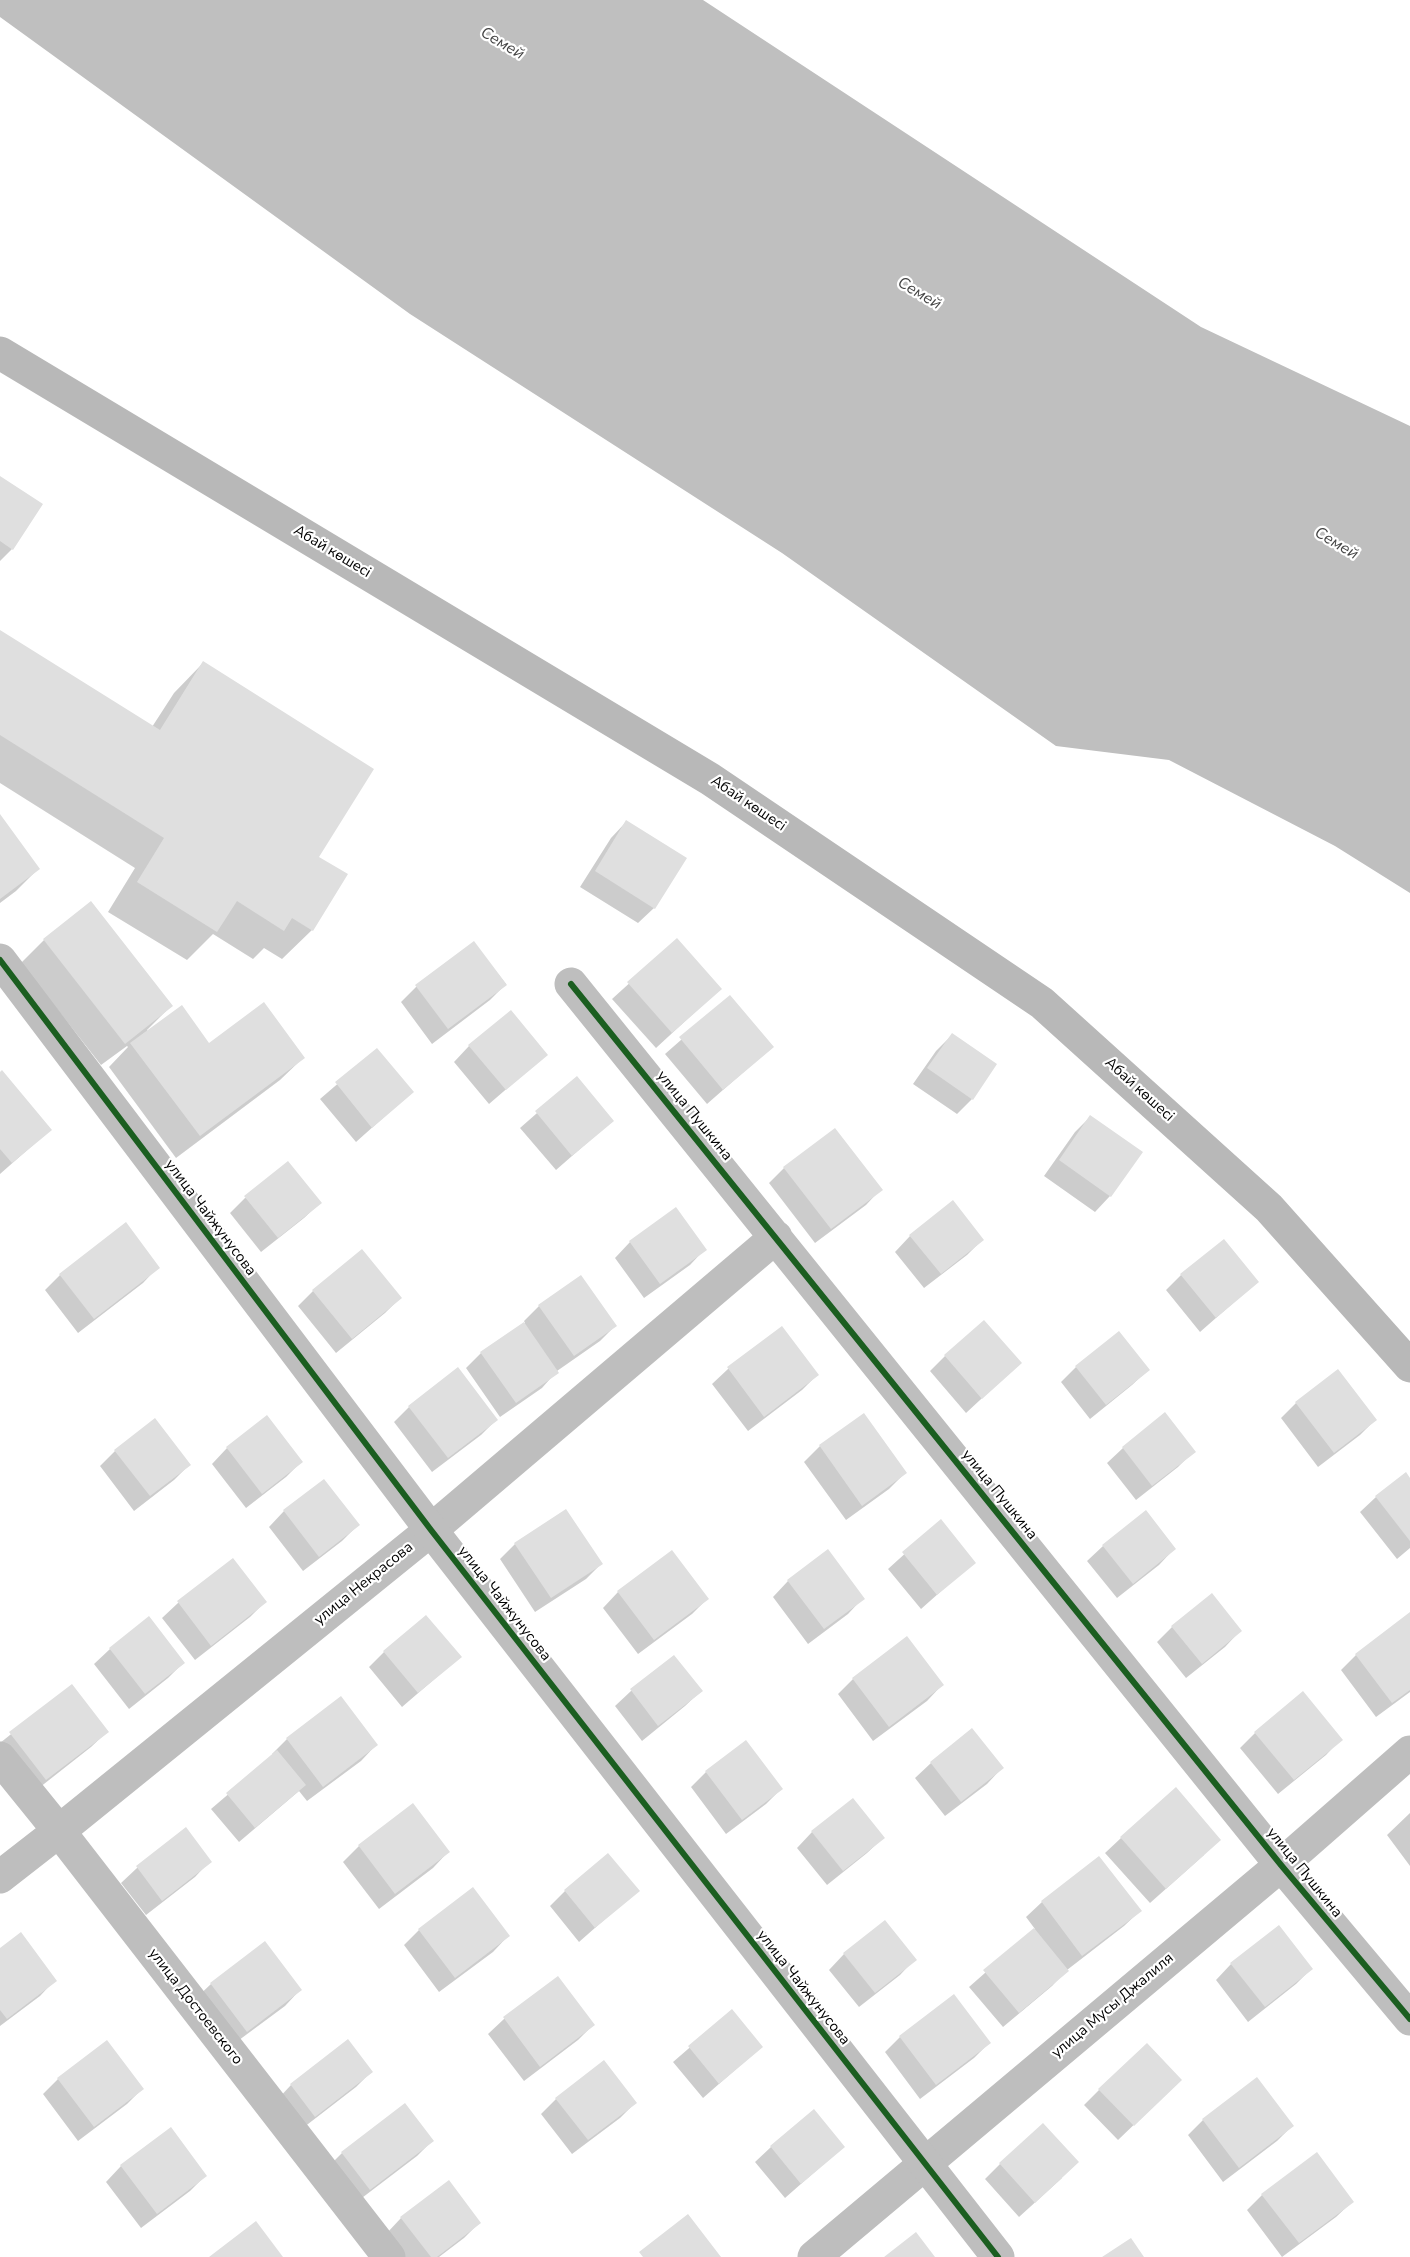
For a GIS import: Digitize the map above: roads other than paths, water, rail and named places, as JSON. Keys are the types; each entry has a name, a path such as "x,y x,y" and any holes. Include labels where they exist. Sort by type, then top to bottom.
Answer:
{"main road":[{"name":"Абай көшесі","path":"0,353 710,779 1042,1003 1269,1208 1410,1366"}],"street":[{"name":"улица Чайжунусова","path":"0,960 431,1530 998,2257"},
{"name":"улица Пушкина","path":"571,984 1281,1865 1410,2019"},
{"name":"улица Некрасова","path":"0,1877 431,1530 776,1237"},
{"name":"улица Мусы Джалиля","path":"814,2257 1281,1865 1410,1752"},
{"name":"улица Достоевского","path":"0,1758 389,2257"}],"water":[{"name":"Семей","path":"0,0 703,0 1201,327 1410,426 1410,893 1335,846 1169,760 1056,746 782,553 410,314 0,17"}]}
